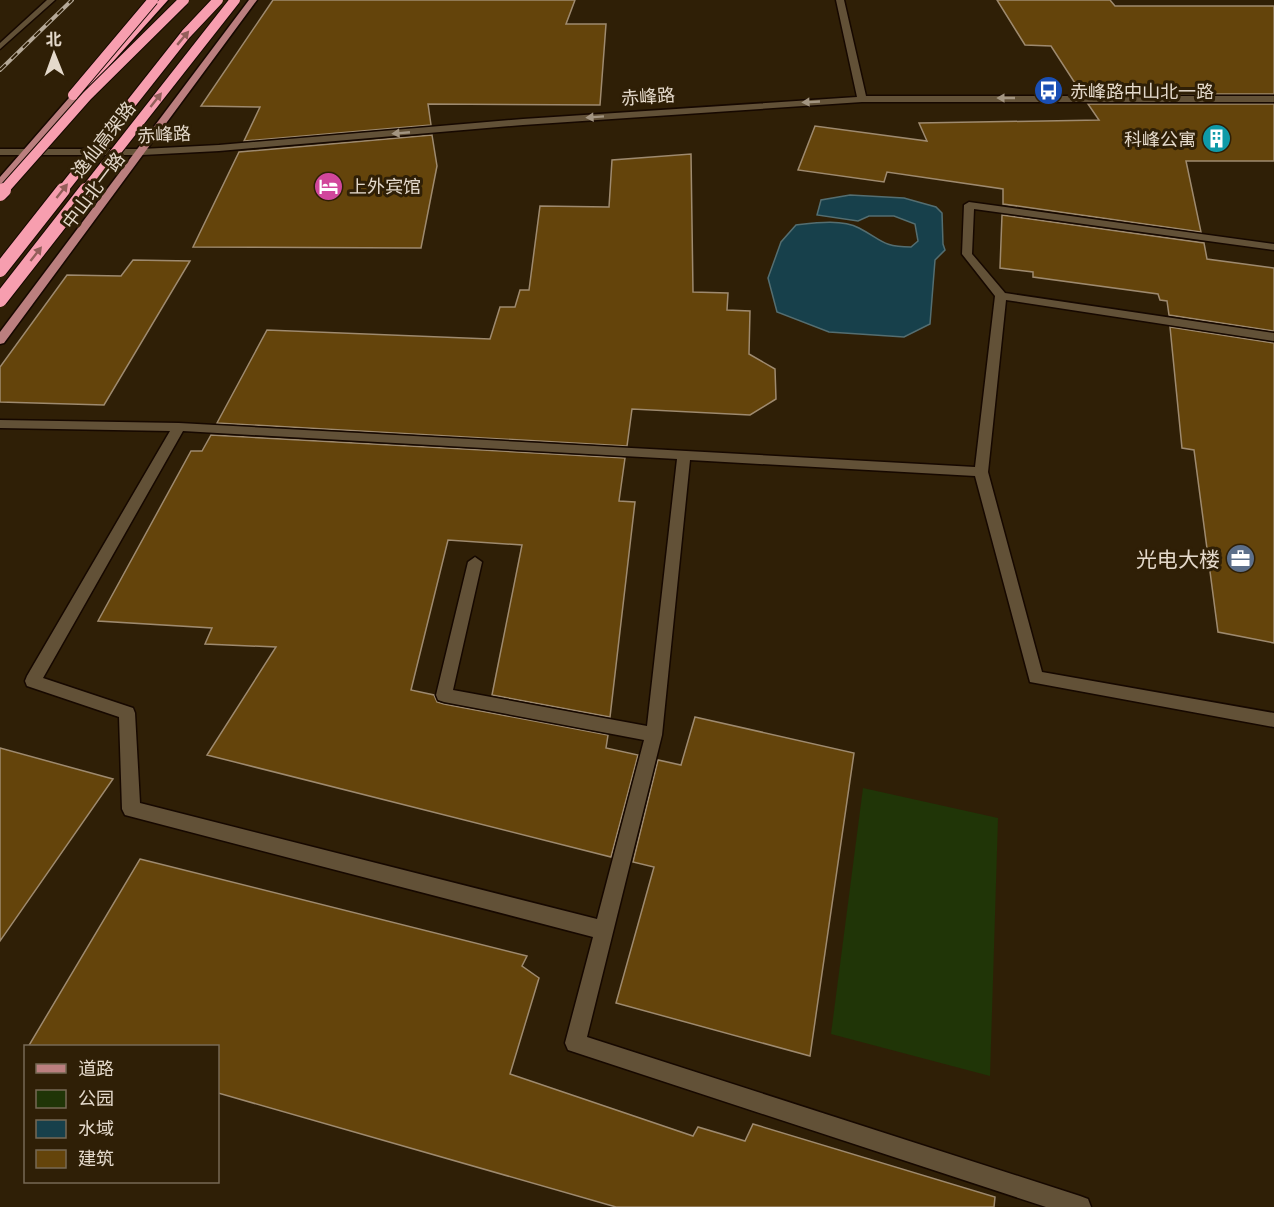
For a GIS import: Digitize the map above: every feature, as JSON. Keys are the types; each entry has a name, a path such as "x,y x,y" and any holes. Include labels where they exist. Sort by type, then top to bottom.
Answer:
{"highway":[{"path":"0,192 27,149 153,0"},
{"name":"逸仙高架路","path":"87,96 105,65 163,0"},
{"path":"0,192 87,96 184,0"},
{"path":"0,270 186,34 218,0"},
{"name":"逸仙高架路","path":"0,300 235,0"}],"main road":[{"path":"0,183 163,0"},
{"name":"中山北一路","path":"0,340 142,152 252,0"}],"street":[{"path":"0,46 51,0"},
{"path":"840,0 862,99"},
{"name":"赤峰路","path":"0,152 142,152 862,99 1274,99"},
{"path":"1274,247 969,206 967,254 1001,296 1274,337"},
{"path":"1001,296 981,472 1036,677 1274,720"},
{"path":"0,424 179,427 981,472"},
{"path":"179,427 33,681 127,713 131,809 604,930"},
{"path":"684,455 654,735 575,1043 1080,1207"},
{"path":"475,562 444,695 654,735"}],"green space":[{"path":"863,788 998,818 990,1076 831,1034"}],"water":[{"path":"850,195 904,198 936,207 942,213 945,250 935,260 930,324 904,337 829,332 777,312 768,278 781,242 796,225 845,223 894,246 911,247 918,241 915,224 894,216 869,216 858,221 817,215 821,200"}],"building":[{"path":"273,0 575,0 566,24 606,24 600,105 428,104 431,125 244,141 260,107 201,106"},
{"path":"997,0 1110,0 1115,6 1274,6 1274,94 1082,94 1051,46 1025,45"},
{"path":"1088,104 1274,104 1274,161 1186,161 1201,232 1003,204 1003,189 887,172 884,182 798,170 815,126 927,141 919,123 1099,120"},
{"name":"上外宾馆","path":"432,135 437,166 421,248 193,247 239,152"},
{"path":"691,154 693,292 728,293 727,310 750,311 749,354 775,369 776,399 750,415 632,409 627,446 217,423 267,330 490,339 500,307 515,307 520,290 529,290 540,206 609,207 612,160"},
{"path":"1002,215 1204,243 1207,259 1274,268 1274,331 1169,315 1167,301 1160,300 1158,294 1033,277 1033,272 1000,268"},
{"path":"133,260 190,261 104,405 0,402 0,367 67,275 121,276"},
{"name":"光电大楼","path":"1170,327 1274,343 1274,643 1218,632 1194,450 1182,448"},
{"path":"211,435 625,458 619,501 635,502 610,717 492,695 522,545 448,540 411,690 434,695 437,702 444,704 608,735 606,748 638,755 611,857 207,755 276,647 205,644 212,628 98,621 191,451 202,451"},
{"path":"695,717 854,753 810,1056 616,1003 654,867 633,862 658,760 681,765"},
{"path":"0,748 113,779 0,941"},
{"path":"140,859 527,956 522,966 539,978 510,1074 693,1136 698,1127 745,1141 753,1124 995,1197 994,1207 616,1207 219,1093 219,1045 29,1045"}],"railway":[{"path":"0,70 72,0"}],"place":[{"name":"赤峰路中山北一路","path":"1049,91"},
{"name":"科峰公寓","path":"1217,139"},
{"name":"上外宾馆","path":"328,186"},
{"name":"光电大楼","path":"1241,559"}]}
